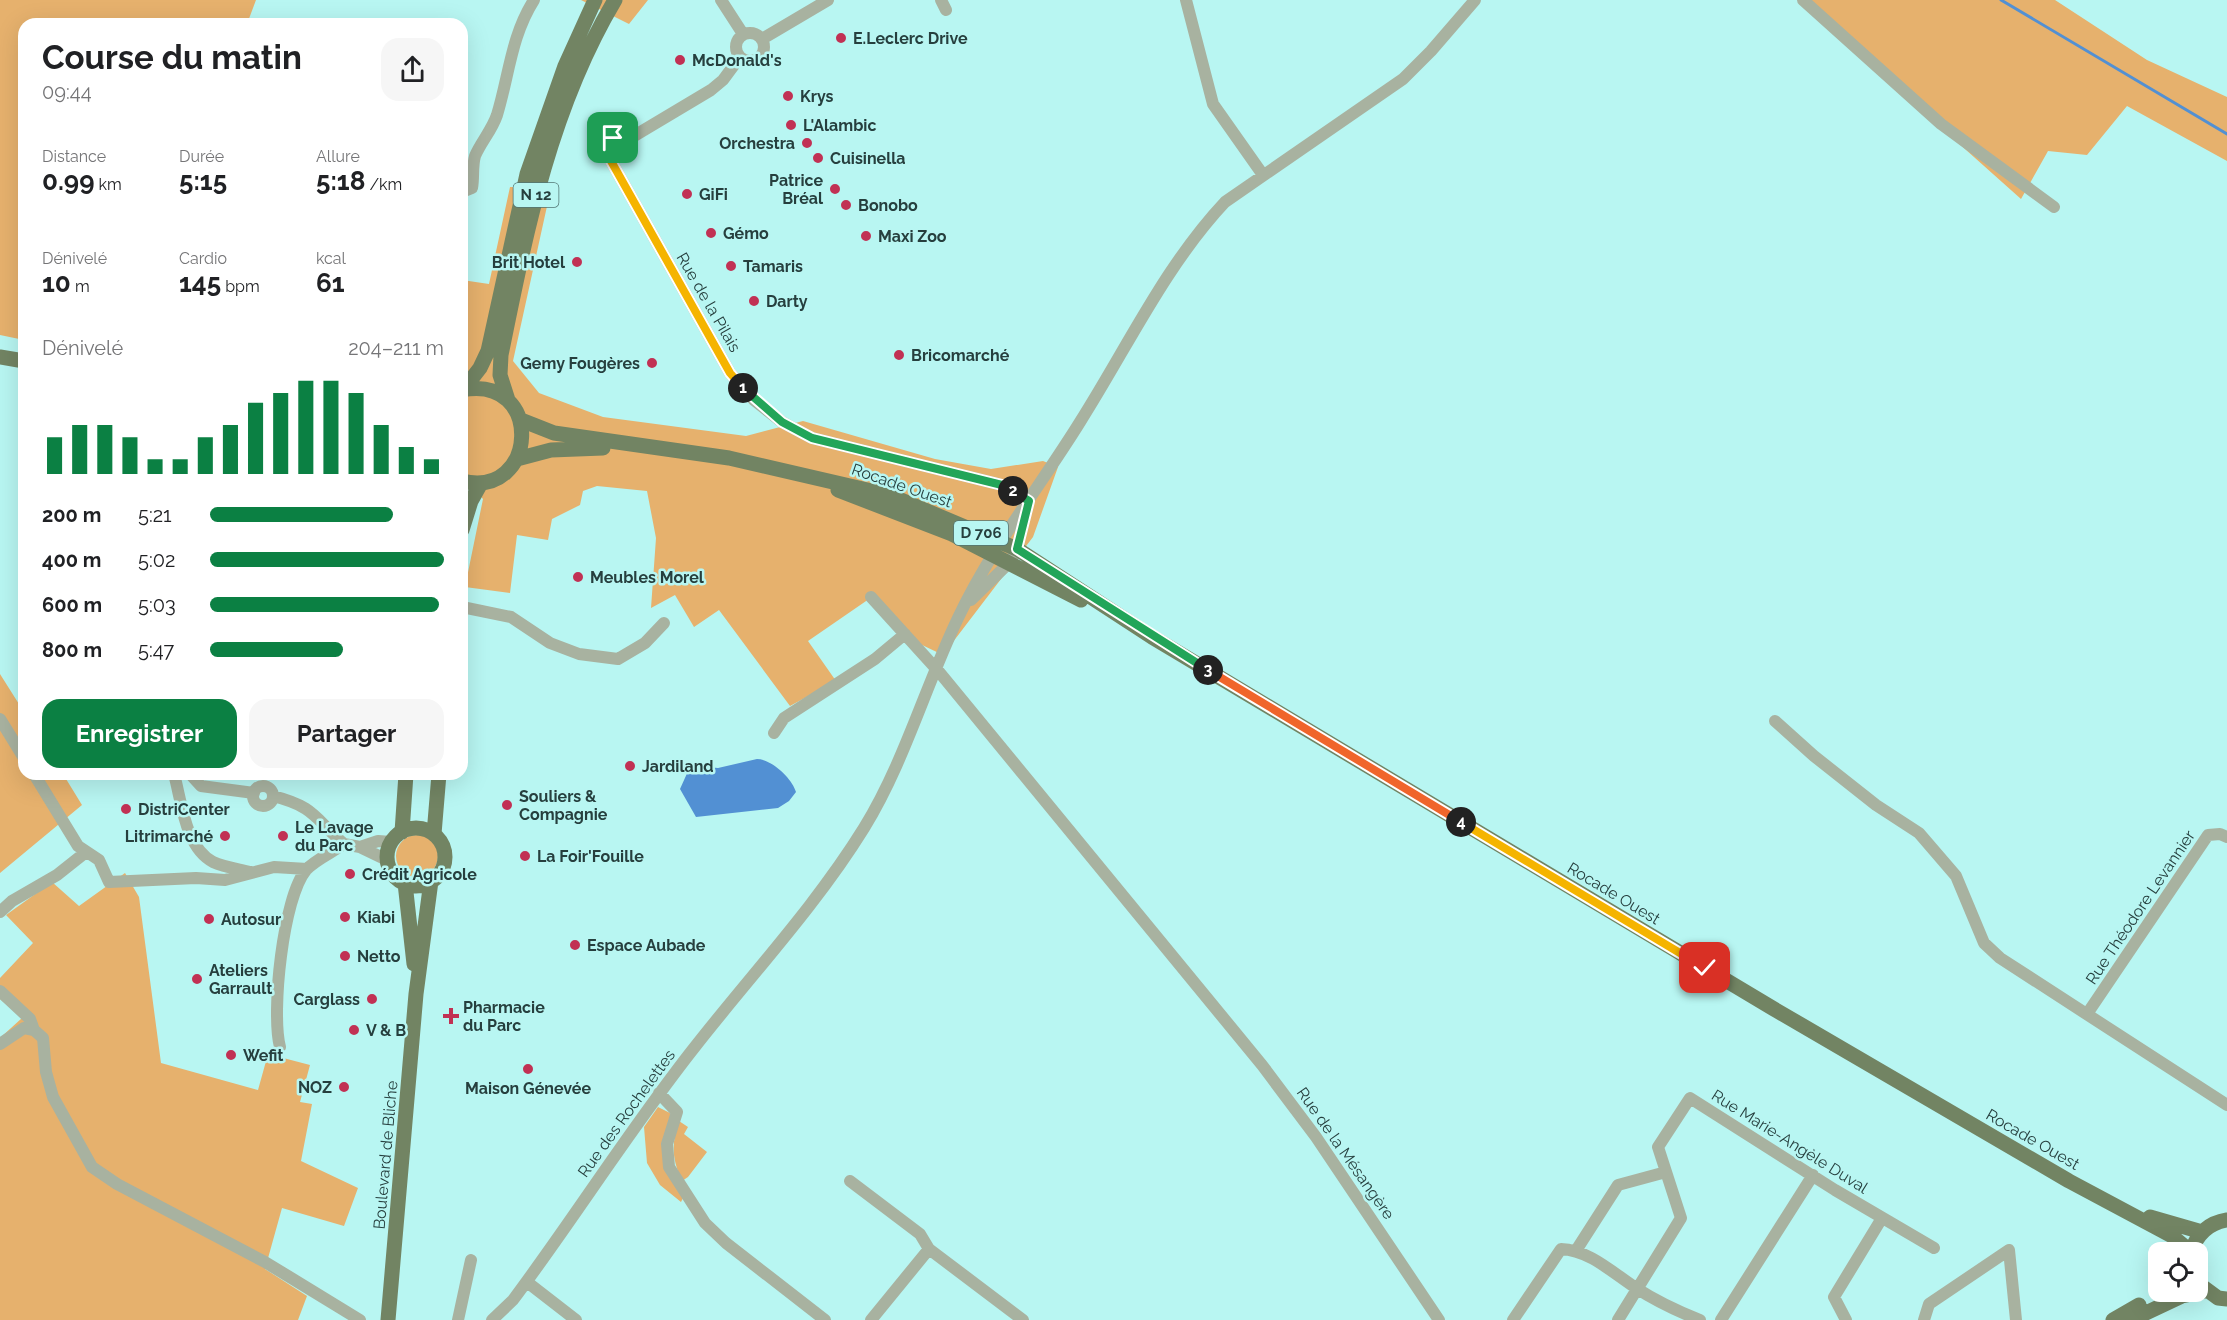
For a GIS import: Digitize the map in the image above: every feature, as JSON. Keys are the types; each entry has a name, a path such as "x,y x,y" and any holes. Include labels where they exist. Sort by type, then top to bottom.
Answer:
{"main road":[{"name":"N 12","path":"468,384 480,368 488,351 527,174 550,106 595,0"},
{"name":"N 12","path":"508,400 500,375 501,355 541,175 560,115 578,71 596,32 615,0"},
{"path":"0,357 18,360"},
{"path":"468,389 479,388 494,392 508,400 520,420 522,440 517,459 508,470 495,479 481,483 468,482"},
{"name":"Rocade Ouest","path":"520,420 554,433 639,447 729,458 889,495 999,544 1805,1027 2179,1242"},
{"name":"Rocade Ouest","path":"517,459 551,450 639,447"},
{"path":"468,511 481,483"},
{"path":"397,837 418,828 434,834 440,841 444,856 441,871 431,881 414,885 405,884 393,874 387,861 397,837 405,780"},
{"path":"434,834 438,780"},
{"name":"Boulevard de Bliche","path":"388,1320 416,994 431,881"},
{"name":"Boulevard de Bliche","path":"405,884 416,994"},
{"name":"Rocade Ouest","path":"2124,1209 2202,1232"},
{"path":"2196,1242 2202,1232 2225,1217"},
{"path":"2208,1290 2227,1299"},
{"path":"2113,1320 2148,1301"},
{"path":"2131,1320 2169,1302"}],"street":[{"path":"468,190 472,188 472,167 476,153 489,135 497,114 514,41 534,0"},
{"path":"721,0 743,34"},
{"path":"762,39 828,0"},
{"path":"1186,0 1213,104 1263,175"},
{"path":"961,612 1014,553 1029,501 1202,227 1225,202 1403,79 1437,45 1475,0"},
{"path":"1803,0 1941,124 2054,207"},
{"path":"755,33 762,39 763,51 758,58 747,61 740,57 735,45 743,34 755,33"},
{"name":"Rue de la Pilais","path":"740,57 723,80 700,97 634,136 622,134 602,145 730,373 754,400 782,422 812,438 1002,485 1029,501"},
{"name":"Rue des Rochelettes","path":"492,1320 513,1300 527,1282 659,1093 792,928 864,829 886,788 934,666 961,612 999,544 1029,501"},
{"name":"Rue de la Mésangère","path":"871,597 934,666 1219,1011 1316,1137 1439,1320"},
{"path":"468,608 511,617 550,643 579,654 618,659 645,643 664,623"},
{"path":"774,733 783,718 875,659 905,634"},
{"path":"0,719 18,748"},
{"path":"1775,721 1814,756 1876,805 1919,833 1956,876 1984,943 2000,958 2227,1105"},
{"path":"38,780 78,846 99,860 109,882 196,878 225,880 274,867 307,869"},
{"path":"176,780 193,844 202,855 215,863 251,872"},
{"path":"196,780 201,786 254,792 264,786 271,789 273,796 298,802 312,811 344,844 360,847 387,861"},
{"name":"Rue Théodore Levannier","path":"2087,1014 2208,836 2220,834 2227,837"},
{"path":"360,847 397,837"},
{"path":"280,1047 277,1034 287,913 294,889 307,869 344,844"},
{"path":"0,912 12,901 57,875 86,852"},
{"path":"0,991 30,1019 34,1030 43,1038 45,1072 53,1097 92,1167 117,1184 266,1262 360,1320"},
{"path":"0,1044 24,1028 34,1030"},
{"path":"659,1093 677,1112 667,1144 669,1167 705,1222 726,1243 825,1320"},
{"name":"Rue Marie-Angèle Duval","path":"1618,1320 1681,1218 1658,1147 1690,1098 1813,1176 1934,1248"},
{"path":"1577,1250 1618,1185 1666,1172"},
{"path":"1721,1320 1813,1176"},
{"path":"850,1181 920,1234 929,1249 1022,1320"},
{"path":"1846,1320 1834,1297 1882,1218"},
{"path":"871,1320 929,1249"},
{"path":"1513,1320 1561,1249 1577,1250 1673,1310 1700,1320"},
{"path":"1924,1320 1929,1304 2009,1250 2016,1320"},
{"path":"458,1320 471,1260"},
{"path":"527,1282 576,1320"}],"shaded area":[{"path":"0,0 256,0 249,18 18,18 18,339 0,335"},
{"path":"581,0 648,0 629,24"},
{"path":"1798,0 2055,0 2147,60 2227,97 2227,161 2127,106 2087,155 2048,151 2021,199"},
{"path":"510,187 551,188 513,361 539,393 603,417 746,436 803,421 935,459 991,469 1043,461 1058,467 1033,537 943,655 899,634 869,599 808,641 836,681 790,706 719,610 694,627 675,595 651,608 656,538 647,491 597,486 583,491 580,505 552,519 548,540 517,535 510,593 468,587 468,572 483,499 468,483 468,281 489,284"},
{"path":"0,674 18,702 18,780 67,780 82,805 0,873"},
{"path":"417,835 431,842 438,856 431,870 417,877 403,870 396,856 403,842"},
{"path":"125,873 139,897 161,1063 258,1090 268,1054 310,1065 300,1102 312,1104 301,1161 358,1188 344,1226 282,1208 265,1269 307,1296 298,1320 0,1320 0,1038 22,1018 0,999 0,978 33,943 6,915 52,882 79,906"},
{"path":"658,1107 670,1113 671,1119 664,1144 683,1198 681,1202 660,1185 647,1163 644,1127"},
{"path":"679,1121 688,1127 684,1134 707,1152 688,1177 682,1181 676,1166 674,1151"}],"water":[{"path":"757,759 768,762 780,770 790,781 796,792 789,801 778,808 696,817 680,789 689,769 696,766 718,768"}],"waterway":[{"path":"2001,0 2227,134"}],"place":[{"name":"E.Leclerc Drive","path":"841,38"},
{"name":"McDonald's","path":"680,60"},
{"name":"Krys","path":"788,96"},
{"name":"L'Alambic","path":"791,125"},
{"name":"Orchestra","path":"807,143"},
{"name":"Cuisinella","path":"818,158"},
{"name":"Patrice Bréal","path":"835,189"},
{"name":"GiFi","path":"687,194"},
{"name":"Bonobo","path":"846,205"},
{"name":"Gémo","path":"711,233"},
{"name":"Maxi Zoo","path":"866,236"},
{"name":"Brit Hotel","path":"577,262"},
{"name":"Tamaris","path":"731,266"},
{"name":"Darty","path":"754,301"},
{"name":"Bricomarché","path":"899,355"},
{"name":"Gemy Fougères","path":"652,363"},
{"name":"Meubles Morel","path":"578,577"},
{"name":"Jardiland","path":"630,766"},
{"name":"Souliers & Compagnie","path":"507,805"},
{"name":"DistriCenter","path":"126,809"},
{"name":"Litrimarché","path":"225,836"},
{"name":"Le Lavage du Parc","path":"283,836"},
{"name":"La Foir'Fouille","path":"525,856"},
{"name":"Crédit Agricole","path":"350,874"},
{"name":"Kiabi","path":"345,917"},
{"name":"Autosur","path":"209,919"},
{"name":"Espace Aubade","path":"575,945"},
{"name":"Netto","path":"345,956"},
{"name":"Ateliers Garrault","path":"197,979"},
{"name":"Carglass","path":"372,999"},
{"name":"Pharmacie du Parc","path":"451,1016"},
{"name":"V & B","path":"354,1030"},
{"name":"Wefit","path":"231,1055"},
{"name":"Maison Génevée","path":"528,1069"},
{"name":"NOZ","path":"344,1087"}],"route":[{"path":"613,138 602,145 611,164 730,373 754,400 782,422 812,438 1002,485 1023,497 1029,501 1017,549 1152,637 1705,968"}]}
